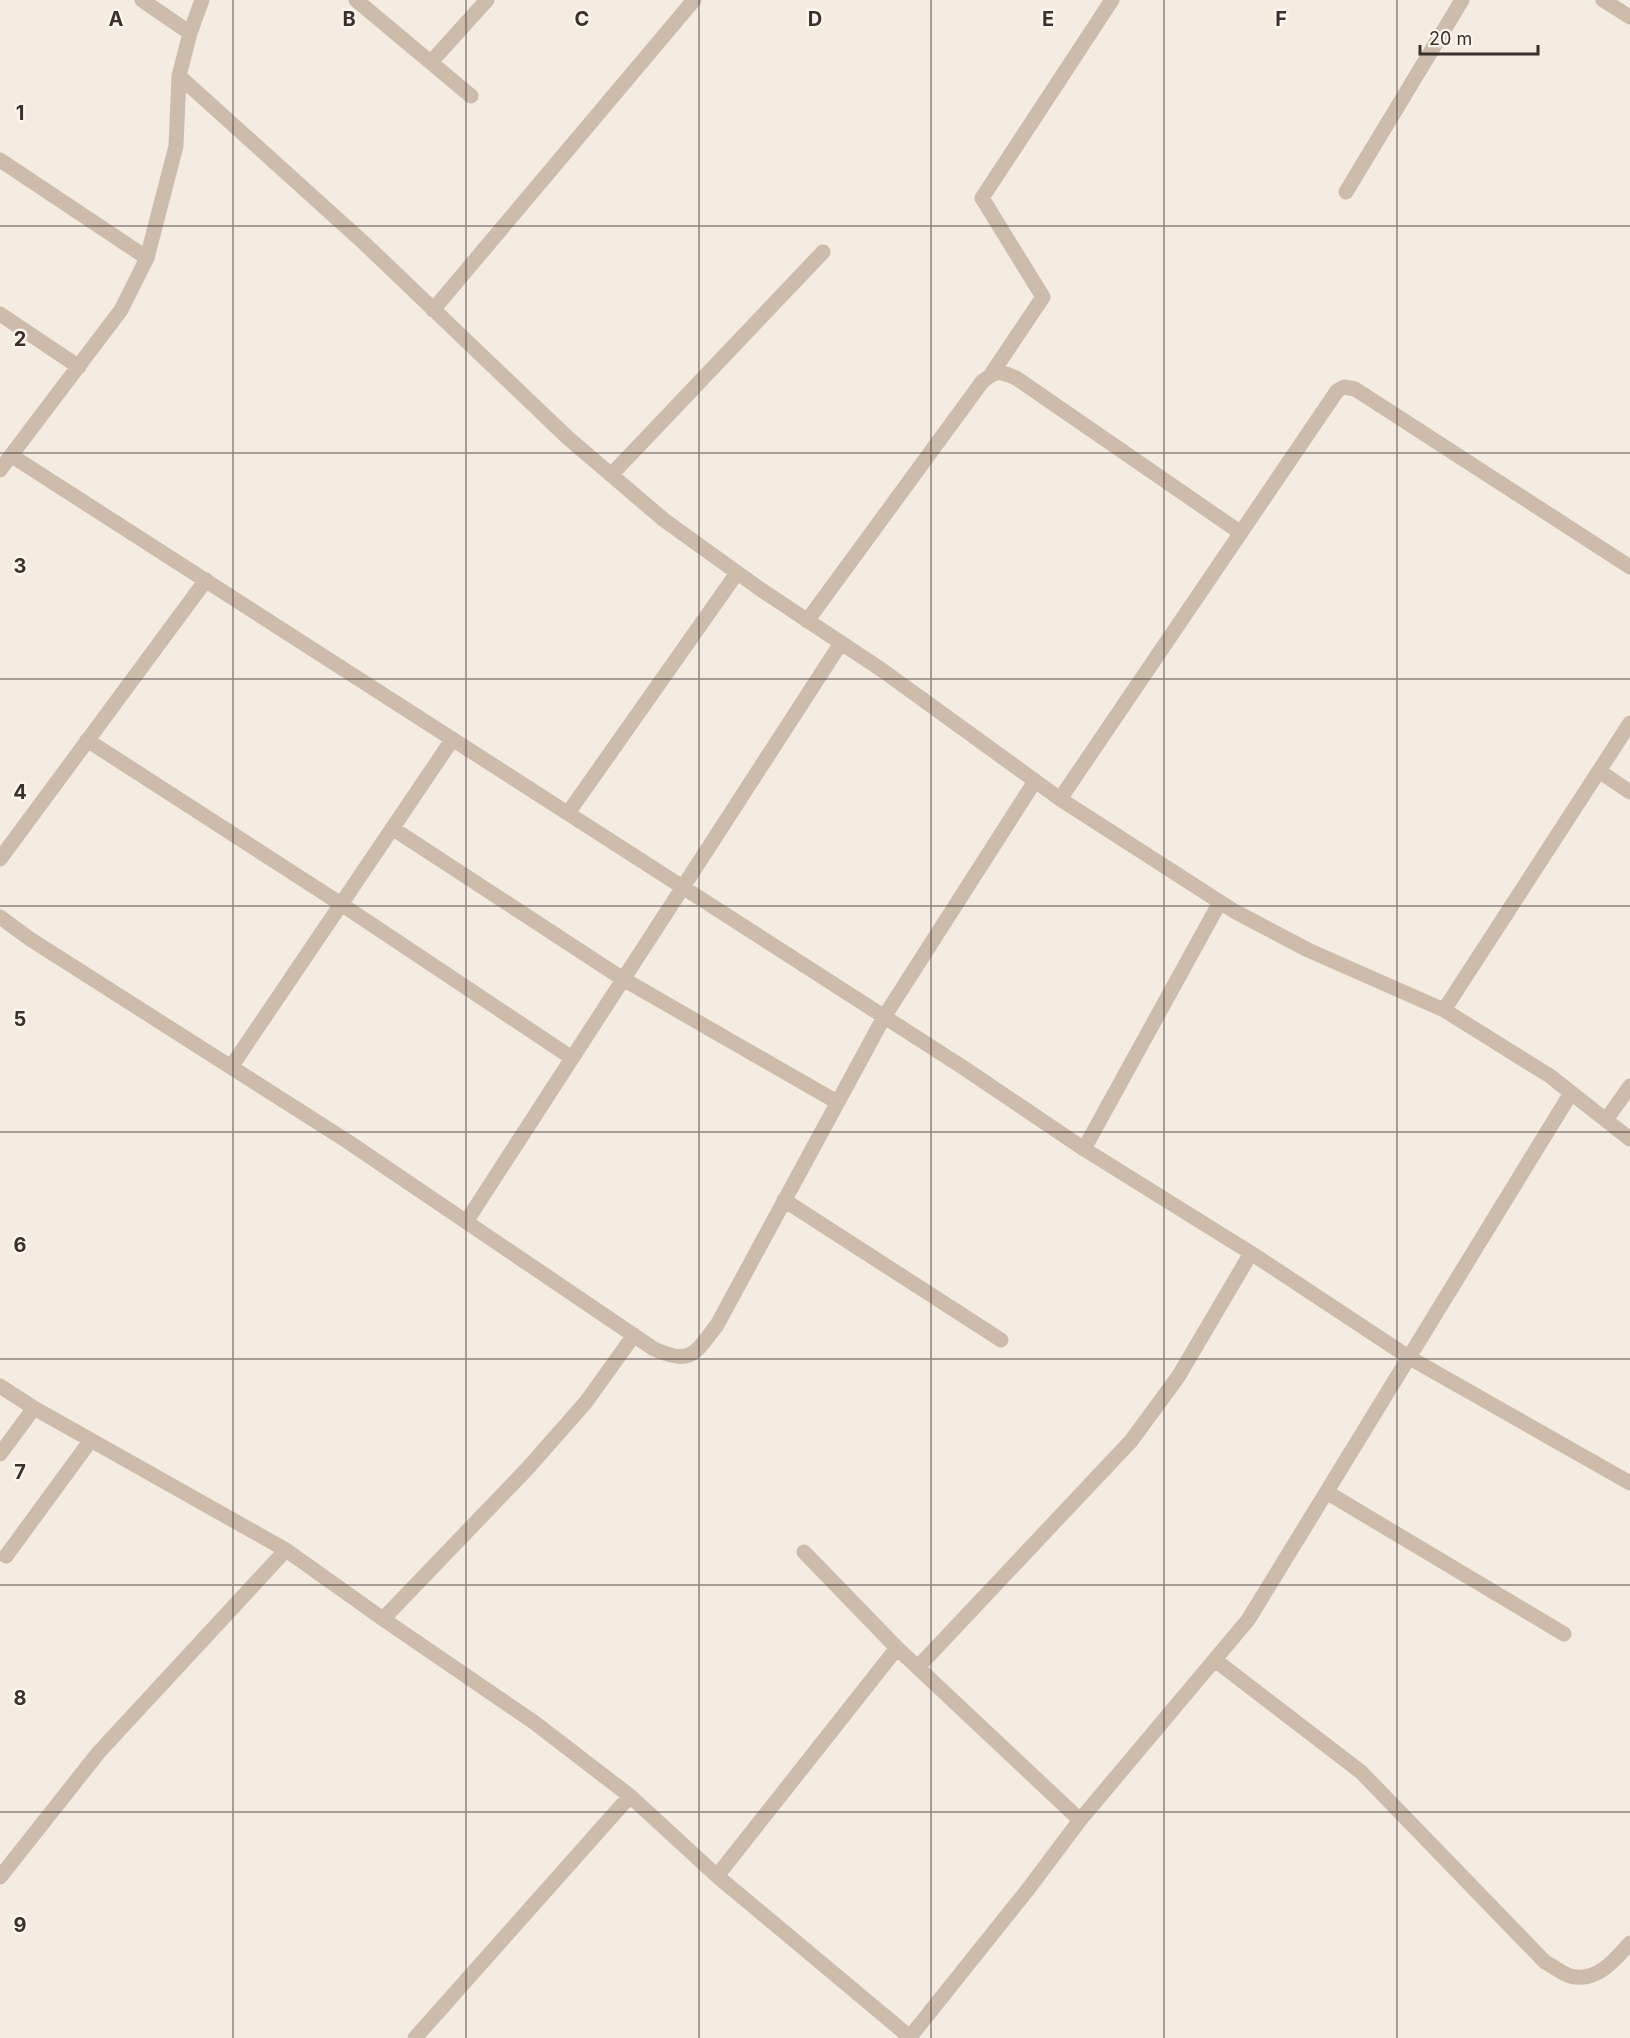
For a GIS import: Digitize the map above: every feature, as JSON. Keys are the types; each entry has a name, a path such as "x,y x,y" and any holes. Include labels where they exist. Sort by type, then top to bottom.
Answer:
{"street":[{"path":"142,0 190,33"},
{"path":"0,470 121,310 147,258 176,146 179,76 190,33 202,0"},
{"path":"356,0 471,96"},
{"path":"431,62 487,0"},
{"path":"433,309 694,0"},
{"path":"807,621 982,382 992,373 1043,297 982,198 1112,0"},
{"path":"1346,192 1462,0"},
{"path":"1603,0 1630,17"},
{"path":"179,76 364,243 568,438 664,520 807,621 882,670 1060,799 1220,902 1308,950 1444,1010 1550,1076 1630,1139"},
{"path":"0,160 147,258"},
{"path":"611,475 823,252"},
{"path":"0,314 79,367"},
{"path":"992,373 999,372 1016,378 1241,533"},
{"path":"1060,799 1338,391 1350,387 1630,567"},
{"path":"12,456 964,1068 1084,1149 1251,1253 1410,1358 1630,1483"},
{"path":"568,813 738,573"},
{"path":"0,859 206,580"},
{"path":"466,1222 841,643"},
{"path":"1444,1010 1630,723"},
{"path":"87,740 341,904 572,1058"},
{"path":"231,1067 452,740"},
{"path":"1599,771 1630,792"},
{"path":"0,917 30,939 346,1141 654,1349 671,1357 686,1357 698,1349 717,1324 884,1017 1035,781"},
{"path":"392,828 623,980 837,1102"},
{"path":"1084,1149 1220,902"},
{"path":"1606,1120 1630,1086"},
{"path":"0,1386 34,1408 286,1550 535,1723 630,1796 717,1876 910,2038 1080,1820 1248,1620 1328,1493 1571,1093"},
{"path":"784,1200 1001,1340"},
{"path":"918,1667 1131,1441 1178,1377 1251,1253"},
{"path":"383,1619 527,1469 586,1402 634,1335"},
{"path":"0,1454 34,1408"},
{"path":"6,1556 91,1440"},
{"path":"1328,1493 1564,1634"},
{"path":"0,1877 99,1752 286,1550"},
{"path":"804,1552 897,1648 1080,1820"},
{"path":"717,1876 897,1648"},
{"path":"1215,1660 1361,1772 1545,1962 1569,1976 1586,1978 1597,1974 1615,1961 1630,1943"},
{"path":"415,2038 630,1796"}]}
